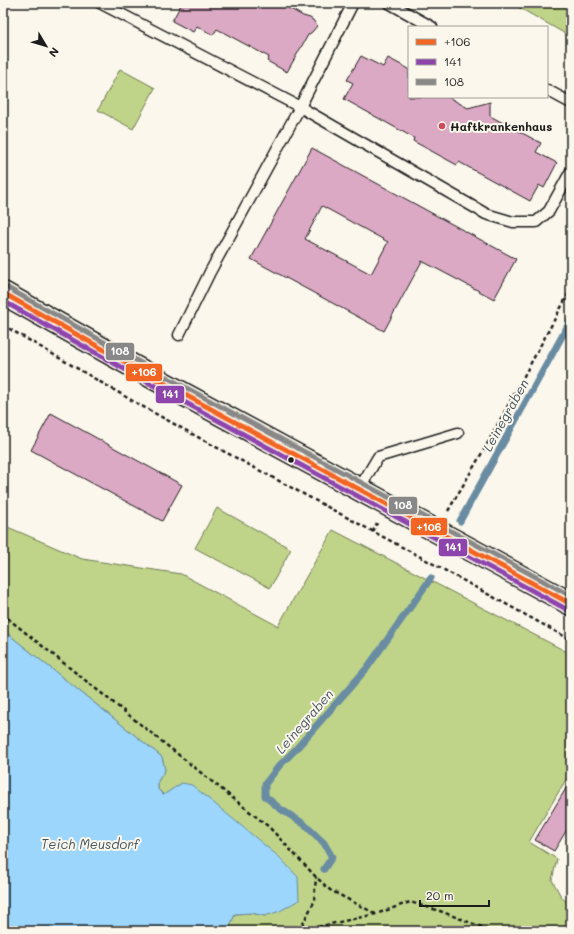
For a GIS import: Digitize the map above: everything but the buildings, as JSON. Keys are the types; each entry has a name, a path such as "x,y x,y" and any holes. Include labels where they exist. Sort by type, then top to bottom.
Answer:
{"main road":[{"path":"3,293 154,378 571,604"}],"lane":[{"path":"100,3 300,107 486,214 513,222 536,222 549,211 571,171"},
{"path":"179,335 210,272 300,107 353,3"},
{"path":"389,3 430,26"},
{"path":"548,91 571,103"},
{"path":"359,488 378,457 458,433"}],"path":[{"path":"436,530 486,446 571,289"},
{"path":"3,325 138,404 571,640"},
{"path":"3,613 269,827 330,890 376,914"},
{"path":"299,931 314,902 316,877"},
{"path":"312,931 322,926 376,914 410,902 440,911 492,931"}],"green space":[{"path":"511,3 571,3 571,37"},
{"path":"120,69 155,88 133,129 98,110"},
{"path":"217,508 291,549 270,588 195,548"},
{"path":"3,525 82,559 181,574 278,626 333,530 571,654 571,771 529,842 557,859 552,880 562,898 571,905 571,931 228,931 235,914 251,913 265,916 182,783 164,795 158,789 158,781 165,770 162,757 3,630"}],"water":[{"name":"Teich Meusdorf","path":"3,630 162,757 165,770 158,781 158,789 163,795 182,783 192,785 279,857 298,877 299,900 280,911 265,916 251,913 235,914 228,931 3,931"}],"waterway":[{"name":"Leinegraben","path":"460,521 571,320"},
{"name":"Leinegraben","path":"324,869 332,857 324,843 304,824 279,808 265,796 265,784 279,766 296,749 367,668 431,578"}],"transit line":[{"name":"108","path":"6,287 157,372 571,596"},
{"name":"+106","path":"3,293 154,378 571,604"},
{"name":"141","path":"3,301 151,384 568,610"}],"place":[{"name":"Haftkrankenhaus","path":"442,126"}]}
